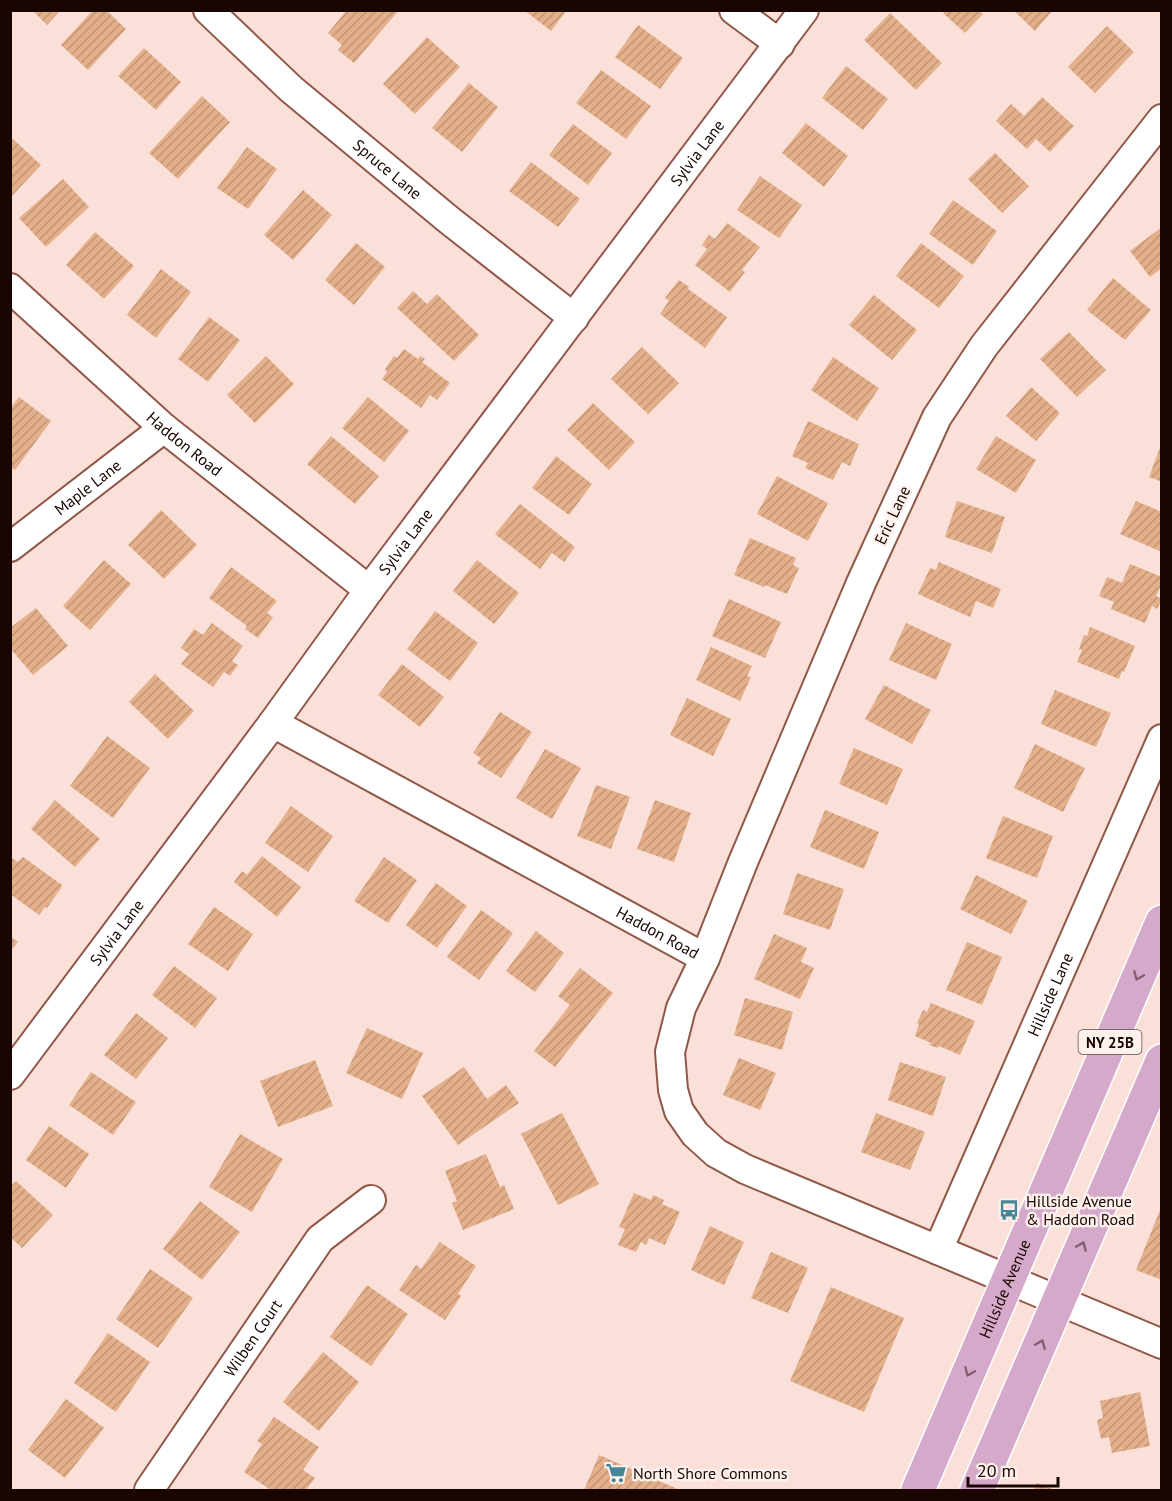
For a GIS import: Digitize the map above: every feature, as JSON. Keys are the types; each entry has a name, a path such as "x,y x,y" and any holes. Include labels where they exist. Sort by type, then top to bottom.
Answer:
{"main road":[{"name":"Hillside Avenue","path":"977,1491 1034,1290 1161,922"},
{"name":"Hillside Avenue","path":"918,1491 1034,1290 1161,1061"}],"street":[{"name":"Spruce Lane","path":"208,10 300,96 449,220 574,318"},
{"path":"734,10 780,44"},
{"name":"Sylvia Lane","path":"10,1075 273,723 369,590 804,10"},
{"name":"Eric Lane","path":"705,958 861,583 937,417 984,346 1161,119"},
{"name":"Haddon Road","path":"10,288 164,428 369,590"},
{"name":"Maple Lane","path":"10,547 164,428"},
{"name":"Haddon Road","path":"273,723 705,958 681,1008 670,1052 673,1090 680,1112 695,1134 716,1153 745,1169 1161,1344"},
{"name":"Hillside Lane","path":"938,1250 1161,739"},
{"name":"Wilben Court","path":"149,1491 320,1239 371,1200"}],"building":[{"path":"32,10 61,10 47,25"},
{"path":"93,10 106,10 126,29 88,70 61,45"},
{"path":"347,10 399,10 354,63 338,50 342,45 328,33"},
{"path":"524,10 567,10 551,31"},
{"path":"946,10 979,10 983,14 965,33 943,13"},
{"path":"1013,10 1053,10 1035,31"},
{"path":"890,13 942,63 916,90 864,40"},
{"path":"638,25 683,58 660,89 615,57"},
{"path":"1107,26 1134,52 1095,93 1068,67"},
{"path":"427,37 460,67 415,114 383,84"},
{"path":"144,48 181,82 156,110 118,76"},
{"path":"846,66 888,99 863,130 822,98"},
{"path":"601,70 651,106 626,139 576,103"},
{"path":"469,83 498,107 462,152 432,128"},
{"path":"202,96 230,122 178,179 149,153"},
{"path":"1042,97 1074,126 1050,152 1036,139 1027,149 996,121 1011,104 1024,116"},
{"path":"806,123 848,156 824,187 782,153"},
{"path":"573,124 612,153 588,185 549,155"},
{"path":"13,139 41,165 10,198 10,142"},
{"path":"247,147 277,169 248,209 217,188"},
{"path":"995,153 1029,186 1002,213 968,179"},
{"path":"531,162 580,199 558,227 509,191"},
{"path":"760,176 802,205 779,238 737,210"},
{"path":"63,179 89,207 46,247 19,218"},
{"path":"303,190 332,215 293,260 264,235"},
{"path":"953,200 997,231 973,265 929,234"},
{"path":"727,223 760,247 742,270 745,272 730,292 695,265 707,249 702,245 709,235 715,239"},
{"path":"1162,227 1162,268 1150,277 1130,251"},
{"path":"95,232 134,266 104,299 66,265"},
{"path":"356,243 385,267 354,305 325,280"},
{"path":"921,243 964,276 939,308 896,276"},
{"path":"161,269 191,292 156,338 127,315"},
{"path":"1113,278 1151,310 1125,340 1087,310"},
{"path":"679,280 727,317 705,348 660,314 669,301 665,298"},
{"path":"413,291 427,304 437,294 479,335 454,361 397,308"},
{"path":"874,295 917,330 892,360 849,325"},
{"path":"209,317 240,340 208,382 178,359"},
{"path":"1069,332 1106,370 1077,397 1040,359"},
{"path":"642,347 679,383 648,414 611,379"},
{"path":"404,349 418,359 420,356 425,359 422,362 450,383 437,400 430,395 421,408 382,379 387,372 385,369 394,356 397,358"},
{"path":"266,356 294,384 255,423 227,395"},
{"path":"833,357 879,388 857,421 811,390"},
{"path":"1031,387 1060,413 1036,441 1006,416"},
{"path":"19,397 51,421 15,470 10,467 10,409"},
{"path":"368,397 409,431 384,462 342,428"},
{"path":"593,403 635,442 609,470 567,430"},
{"path":"808,421 859,444 850,466 842,462 833,480 805,468 808,463 792,456"},
{"path":"331,436 379,476 355,504 307,464"},
{"path":"996,436 1036,460 1016,493 976,469"},
{"path":"1162,445 1162,482 1149,477"},
{"path":"556,456 592,484 569,515 532,488"},
{"path":"777,476 828,503 808,541 757,514"},
{"path":"957,501 1005,517 992,553 945,537"},
{"path":"1136,501 1162,512 1162,552 1120,534"},
{"path":"520,504 575,547 564,562 552,553 540,569 495,534"},
{"path":"161,510 197,545 164,579 128,545"},
{"path":"750,538 796,558 793,565 799,568 787,594 734,575"},
{"path":"104,560 131,584 90,630 63,606"},
{"path":"477,560 519,593 494,624 453,591"},
{"path":"939,562 1001,589 993,608 976,601 970,617 918,594 930,568 936,570"},
{"path":"1130,564 1162,577 1162,584 1156,596 1162,599 1157,609 1152,606 1145,623 1111,609 1114,602 1099,596 1107,577 1122,583"},
{"path":"231,567 277,601 267,613 273,617 258,638 245,629 247,626 209,598"},
{"path":"729,599 781,622 765,658 712,636"},
{"path":"36,608 68,646 33,675 10,648 10,628"},
{"path":"435,611 478,643 450,681 407,649"},
{"path":"212,623 243,646 232,661 238,665 230,676 224,672 213,687 181,664 189,654 181,648 194,629 203,635"},
{"path":"906,623 952,644 936,680 889,660"},
{"path":"1090,627 1135,646 1119,679 1077,662 1082,650 1079,649 1084,635 1087,636"},
{"path":"711,647 752,666 747,676 751,677 740,701 696,680"},
{"path":"402,664 444,697 420,727 378,695"},
{"path":"155,674 194,711 168,739 129,702"},
{"path":"884,685 931,710 912,744 865,719"},
{"path":"1055,690 1111,713 1096,747 1041,724"},
{"path":"687,698 731,719 713,756 670,735"},
{"path":"500,712 532,732 501,778 477,763 481,758 473,753"},
{"path":"107,736 150,768 113,818 70,786"},
{"path":"1035,744 1085,768 1063,812 1014,788"},
{"path":"854,748 903,769 887,805 839,784"},
{"path":"545,749 581,768 552,819 516,798"},
{"path":"596,785 630,797 611,849 577,836"},
{"path":"55,800 100,839 75,867 31,829"},
{"path":"655,800 691,813 674,862 637,849"},
{"path":"291,806 333,836 308,872 265,843"},
{"path":"825,810 879,832 864,869 810,847"},
{"path":"1003,816 1053,836 1037,878 986,858"},
{"path":"262,856 301,887 277,917 234,882 242,871 247,875"},
{"path":"10,857 18,862 23,857 62,885 47,908 45,907 39,915 10,894"},
{"path":"384,857 417,880 388,923 354,901"},
{"path":"797,873 844,889 830,930 783,914"},
{"path":"976,875 1028,901 1011,934 960,909"},
{"path":"436,883 467,906 437,948 406,925"},
{"path":"214,907 253,934 228,971 188,944"},
{"path":"481,910 513,933 479,980 447,957"},
{"path":"536,931 564,953 535,992 506,971"},
{"path":"774,934 807,948 801,962 814,968 800,999 754,979"},
{"path":"10,936 18,942 10,952"},
{"path":"967,942 1002,957 982,1005 946,990"},
{"path":"174,966 217,998 195,1028 152,995"},
{"path":"580,968 613,993 555,1067 534,1051 570,1005 558,996"},
{"path":"745,998 793,1012 782,1050 734,1035"},
{"path":"931,1003 975,1021 960,1055 939,1046 938,1048 929,1045 931,1043 915,1036 919,1024 917,1023 923,1010 927,1012"},
{"path":"136,1013 168,1038 136,1079 104,1055"},
{"path":"367,1028 423,1053 402,1099 346,1073"},
{"path":"739,1058 776,1073 760,1110 723,1095"},
{"path":"315,1060 333,1106 278,1127 260,1081"},
{"path":"900,1062 946,1077 933,1116 888,1100"},
{"path":"464,1067 487,1099 506,1085 519,1103 458,1145 422,1096"},
{"path":"91,1072 136,1102 113,1135 69,1105"},
{"path":"562,1113 599,1184 558,1205 521,1134"},
{"path":"876,1113 925,1132 910,1170 861,1152"},
{"path":"49,1126 89,1154 66,1188 26,1160"},
{"path":"240,1134 283,1159 252,1212 209,1187"},
{"path":"486,1154 500,1187 504,1185 514,1209 463,1230 452,1203 457,1201 445,1171"},
{"path":"16,1181 53,1215 22,1248 10,1237 10,1187"},
{"path":"634,1193 651,1200 653,1195 664,1200 662,1204 680,1212 665,1245 649,1238 646,1245 641,1242 636,1252 618,1245 625,1229 619,1227"},
{"path":"200,1201 240,1232 202,1280 163,1249"},
{"path":"1162,1205 1162,1280 1136,1270"},
{"path":"710,1226 744,1242 724,1285 691,1270"},
{"path":"440,1242 476,1266 458,1294 461,1296 445,1320 399,1290 416,1265 421,1269"},
{"path":"771,1252 808,1268 788,1313 751,1298"},
{"path":"150,1269 193,1298 158,1348 116,1319"},
{"path":"367,1285 408,1314 371,1366 330,1337"},
{"path":"831,1287 904,1318 864,1412 790,1381"},
{"path":"108,1333 150,1362 116,1412 74,1383"},
{"path":"323,1352 359,1382 319,1431 283,1402"},
{"path":"1140,1392 1150,1446 1112,1453 1109,1437 1101,1439 1097,1420 1103,1418 1100,1401"},
{"path":"66,1399 104,1428 65,1478 28,1450"},
{"path":"274,1417 319,1447 303,1470 315,1478 306,1490 271,1490 244,1472 262,1444 257,1441"},
{"name":"North Shore Commons","path":"599,1455 680,1490 584,1490"},
{"path":"1037,1483 1055,1490 1033,1490"}],"place":[{"name":"Hillside Avenue & Haddon Road","path":"1009,1210"},
{"name":"North Shore Commons","path":"616,1473"}]}
